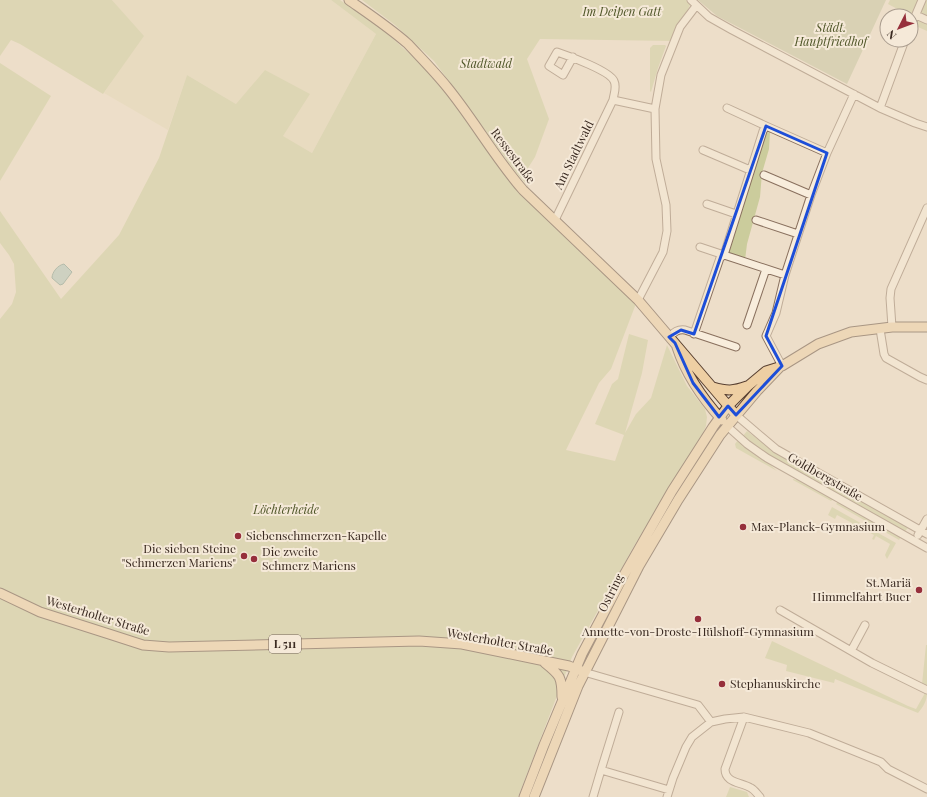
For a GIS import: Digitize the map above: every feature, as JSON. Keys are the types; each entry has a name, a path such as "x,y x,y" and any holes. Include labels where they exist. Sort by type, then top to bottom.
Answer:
{"main road":[{"name":"Ressestraße","path":"349,0 382,23 407,44 427,65 447,87 508,172 523,190 638,300 736,415"},
{"path":"782,366 818,344 851,332 892,327 927,327"},
{"name":"Ressestraße","path":"672,340 693,383 719,417"},
{"name":"Ostring","path":"534,797 580,670 582,654 624,575 672,491 719,417 728,406 766,371 782,366"},
{"name":"Ostring","path":"524,797 562,700 678,500 727,426 757,391 782,366"},
{"path":"713,387 725,390 734,390 748,386"},
{"name":"Goldbergstraße","path":"719,417 727,426"},
{"name":"Westerholter Straße","path":"0,593 40,612 143,645 177,647 419,641 462,644 580,670"},
{"path":"543,661 559,676 561,680 562,700"}],"street":[{"path":"691,0 709,17 732,30 880,108 927,127"},
{"path":"638,300 663,252 668,231 666,205 656,160 655,109 663,68 680,27 696,6"},
{"path":"880,108 902,48"},
{"name":"Am Stadtwald","path":"555,220 613,100 616,88 614,79 605,72 572,57"},
{"path":"782,366 766,336 776,313 785,275 811,195 854,94"},
{"path":"613,100 655,109"},
{"path":"727,108 828,153"},
{"path":"694,334 720,258 724,255 750,170 766,126"},
{"path":"703,150 750,170"},
{"path":"764,175 811,195"},
{"path":"707,204 736,214"},
{"path":"892,327 890,298 891,289 927,208"},
{"path":"756,220 798,234"},
{"path":"700,247 785,275"},
{"path":"747,325 766,269"},
{"path":"880,328 886,358 927,380"},
{"path":"672,340 676,331 681,330 736,347"},
{"name":"Goldbergstraße","path":"736,415 776,450 924,533"},
{"name":"Goldbergstraße","path":"727,426 747,444 767,458 927,548"},
{"path":"915,541 924,533 927,520"},
{"path":"780,610 902,679 927,690"},
{"path":"851,651 865,625"},
{"name":"Westerholter Straße","path":"580,670 698,705 711,722"},
{"path":"593,797 619,712"},
{"path":"744,717 725,769 725,774 729,779 753,788 760,797"},
{"path":"601,770 668,794 686,747 692,737 711,722 744,717 759,719 809,732 881,762 888,769 927,789"}],"highlighted area":[{"path":"766,126 827,153 766,336 782,366 736,415 728,406 719,417 693,383 675,343 669,337 681,330 694,334"}],"shaded area":[{"path":"112,0 331,0 376,34 312,153 282,136 236,104 187,75 168,130 104,93 143,36"},
{"path":"64,264 72,272 63,284 60,285 52,278 52,276 58,267"}],"green space":[{"path":"0,0 112,0 144,36 103,94 11,40 0,56"},
{"name":"Löchterheide","path":"331,0 340,0 380,27 423,66 470,123 510,176 637,301 611,369 599,383 566,450 615,461 624,435 595,424 612,384 618,379 629,334 648,340 642,373 625,433 636,414 651,398 667,345 687,386 705,409 707,417 706,426 634,546 572,657 518,797 0,797 0,319 12,304 16,292 14,264 0,243 0,211 61,299 119,235 159,158 187,75 236,104 265,70 310,94 283,136 312,153 376,34"},
{"name":"Stadtwald","path":"362,0 689,0 691,3 674,41 540,39 527,59 549,119 535,157 528,168 528,186 517,174 434,61 395,25"},
{"name":"Städt. Hauptfriedhof","path":"698,0 886,0 882,8 879,8 879,15 847,84 717,16"},
{"path":"890,0 927,0 927,31 919,27 919,8 896,8 888,4"},
{"path":"653,45 666,46 651,92 650,48"},
{"path":"0,63 51,96 0,181"},
{"path":"770,132 769,149 762,173 760,197 747,244 745,260 727,253 765,133"},
{"path":"747,431 772,450 909,527 904,532 775,459 742,437"},
{"path":"738,440 777,471 736,448 735,444"},
{"path":"793,479 804,482 833,499 831,501"},
{"path":"838,502 901,537 899,540 836,504"},
{"path":"832,507 896,543 887,559 885,555 890,544 876,536 874,540 872,539 874,535 853,524 851,528 852,523 837,515 835,519 828,515"},
{"path":"772,641 916,709 925,693 927,693 927,696 918,713 835,679 834,683 786,671 787,665 765,658"},
{"path":"927,645 927,686 922,684"},
{"path":"730,787 747,792 749,797 726,797"}],"place":[{"name":"Max-Planck-Gymnasium","path":"743,527"},
{"name":"Siebenschmerzen-Kapelle","path":"238,536"},
{"name":"Die sieben Steine \"Schmerzen Mariens\"","path":"244,556"},
{"name":"Die zweite Schmerz Mariens","path":"254,559"},
{"name":"St.Mariä Himmelfahrt Buer","path":"919,590"},
{"name":"Annette-von-Droste-Hülshoff-Gymnasium","path":"698,619"},
{"name":"Stephanuskirche","path":"722,684"}],"park label":[{"name":"Im Deipen Gatt","path":"622,12"}]}
